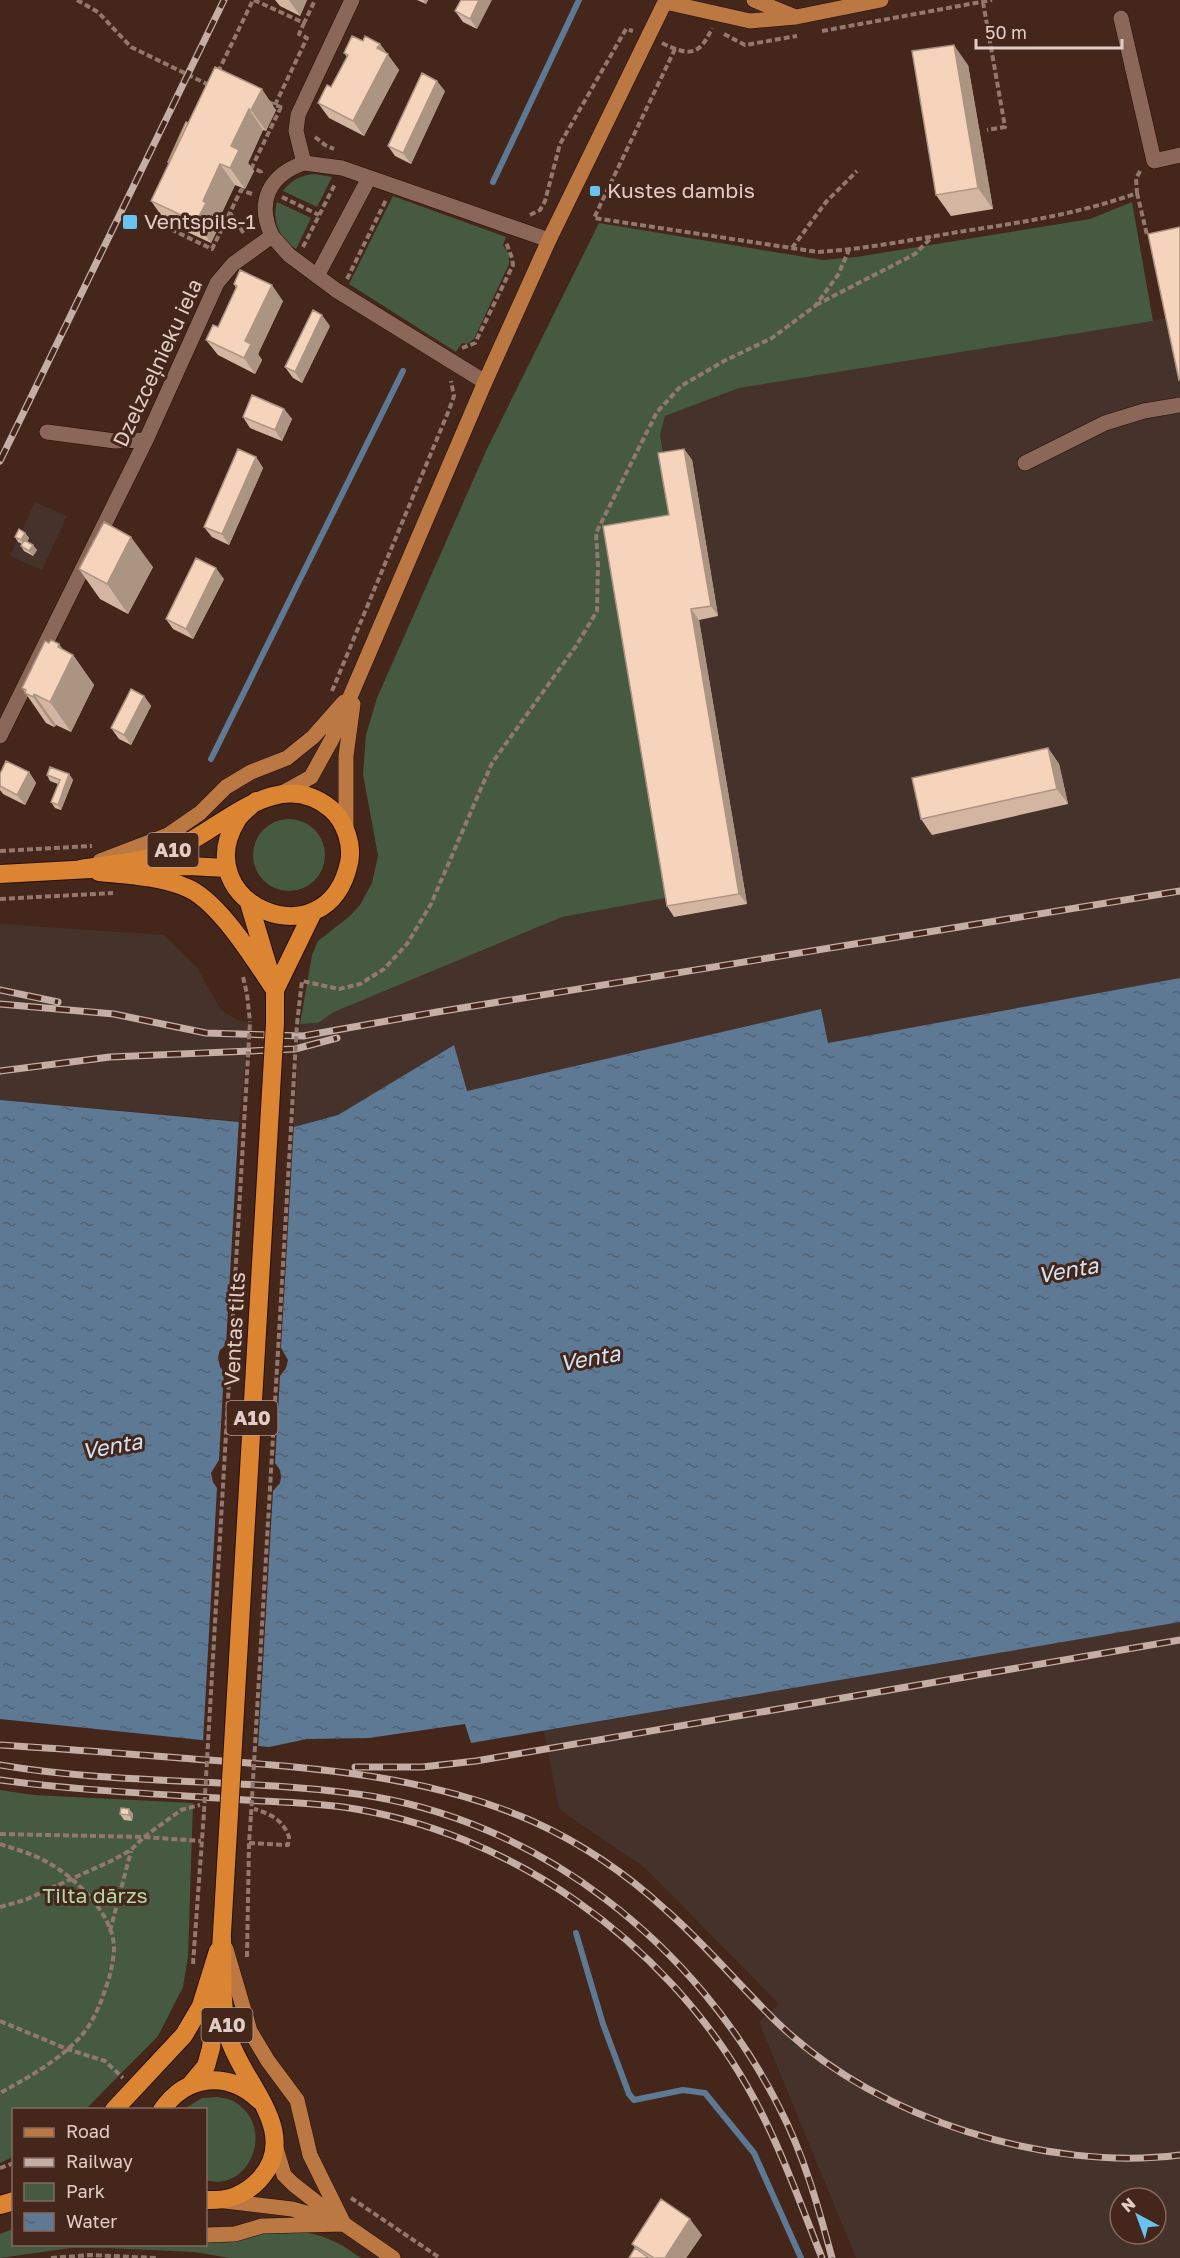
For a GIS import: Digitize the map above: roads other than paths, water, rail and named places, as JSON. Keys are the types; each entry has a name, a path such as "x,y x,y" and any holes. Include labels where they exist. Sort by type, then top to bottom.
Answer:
{"highway":[{"name":"A10","path":"80,869 167,853 209,831 256,801 284,792 310,796 332,810 346,832 350,856 345,879 332,899 313,912 275,990"},
{"path":"227,868 227,843 230,835 237,819 256,801"},
{"name":"A10","path":"0,874 80,869 227,868 235,887 249,903 275,990"},
{"path":"80,869 160,879 187,887 208,903 240,940 275,990"},
{"path":"249,903 268,914 291,917 313,912"},
{"name":"Ventas tilts","path":"222,1938 275,1023 275,990"},
{"name":"A10","path":"163,2108 179,2091 191,2084 206,2066 211,2048 222,1938"},
{"name":"A10","path":"214,2200 238,2196 258,2181 271,2161 274,2145 274,2130 270,2116 230,2040 224,2012 222,1938"},
{"path":"115,2108 184,2035 201,2006 222,1938"},
{"path":"191,2084 211,2080 230,2082 248,2090 262,2103"}],"main road":[{"path":"754,0 795,17"},
{"path":"284,792 311,777 332,739 485,382 549,240 665,1 750,21 795,17 881,0"},
{"path":"346,832 346,756 355,688"},
{"path":"80,869 168,835 200,813 226,787 251,771 287,758 313,737 355,688"},
{"path":"222,1938 250,2031 268,2061 297,2100 310,2155 344,2224"},
{"path":"274,2145 284,2175 292,2184 393,2258"},
{"path":"214,2200 292,2209 344,2224"},
{"path":"207,2235 235,2234 262,2226 344,2224"}],"street":[{"path":"304,164 296,131 298,115 352,0"},
{"path":"1121,18 1154,161 1180,155"},
{"path":"485,382 340,292 296,261 279,246 267,224 265,210 268,193 277,177 289,169 304,164 342,168 549,240"},
{"path":"318,276 369,178"},
{"name":"Dzelzceļnieku iela","path":"0,736 146,441 218,283 233,264 272,236"},
{"path":"1025,462 1105,423 1144,411 1180,405"},
{"path":"47,432 114,441 146,441"}],"water":[{"name":"Venta","path":"1180,978 1180,1622 471,1743 465,1724 369,1738 307,1739 269,1747 0,1719 0,1100 294,1127 338,1115 454,1045 467,1091 821,1009 828,1043"}],"waterway":[{"path":"493,182 579,0"},
{"path":"211,759 403,371"},
{"path":"576,1933 603,2024 629,2094 634,2100 683,2090 705,2093 754,2153 801,2258"}],"railway":[{"path":"0,461 224,0"},
{"path":"0,1004 114,1014 206,1033 303,1036 437,1012 1180,891"},
{"path":"0,990 58,1002"},
{"path":"0,1071 110,1057 295,1049 337,1038"},
{"path":"355,1767 422,1767 476,1761 1180,1640"},
{"path":"0,1745 332,1771 414,1784 493,1806 550,1830 586,1850 620,1873 682,1925 782,2027 822,2060 867,2088 916,2112 968,2132 1021,2146 1075,2155 1129,2158 1180,2155"},
{"path":"0,1765 89,1776 313,1789 357,1794 424,1808 488,1831 549,1862 606,1900 658,1944 704,1994 745,2048 779,2107 796,2144 816,2200 832,2258"},
{"path":"0,1780 91,1790 343,1807 405,1820 465,1840 522,1868 576,1901 627,1940 672,1985 713,2033 747,2086 769,2128 822,2258"}],"place":[{"name":"Kustes dambis","path":"595,191"},
{"name":"Ventspils-1","path":"130,222"}],"park label":[{"name":"Tilta dārzs","path":"95,1896"}]}
